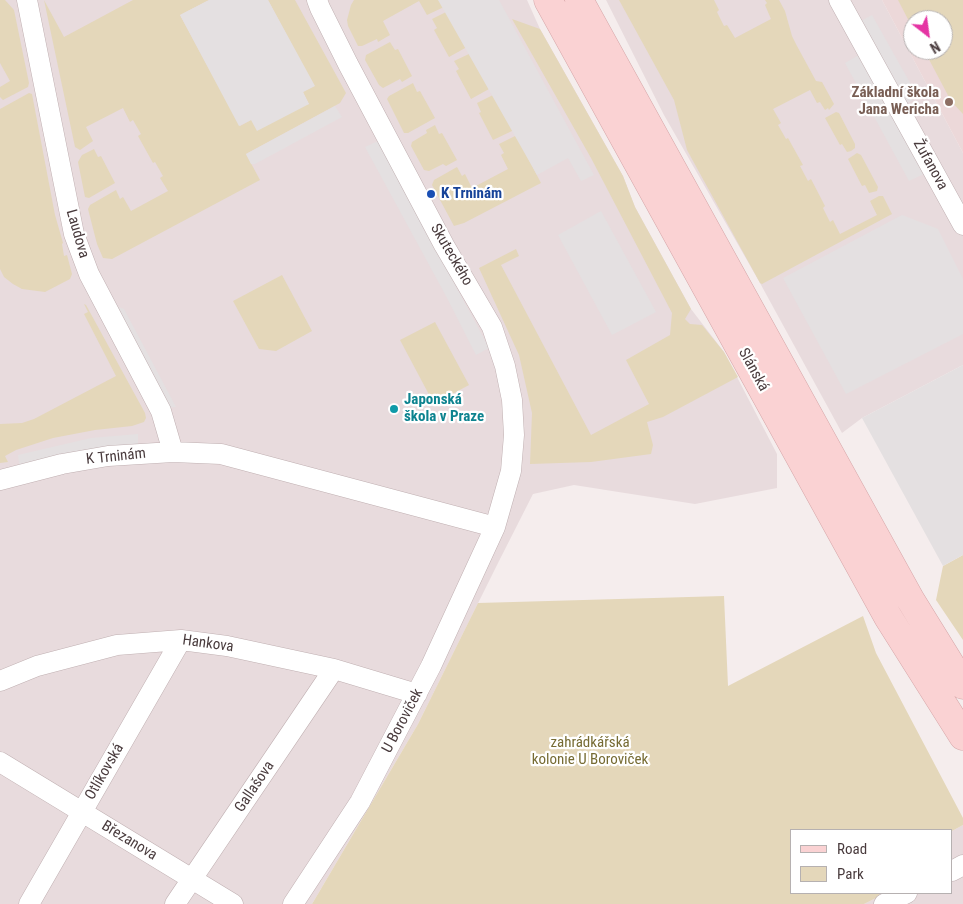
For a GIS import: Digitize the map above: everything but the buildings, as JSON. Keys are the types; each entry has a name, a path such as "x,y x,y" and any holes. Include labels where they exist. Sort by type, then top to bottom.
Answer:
{"main road":[{"name":"Slánská","path":"548,0 888,617 963,736"},
{"name":"Slánská","path":"579,0 910,599 963,685"}],"street":[{"name":"Laudova","path":"27,0 74,234 89,274 161,410 173,452"},
{"name":"Skuteckého","path":"317,0 348,64 444,245 492,326 505,366 512,400 514,436 511,472 494,527"},
{"name":"Žufanova","path":"840,0 957,199 963,225"},
{"name":"K Trninám","path":"0,480 62,464 108,456 173,452 221,454 494,527"},
{"name":"U Boroviček","path":"293,904 360,802 417,694 494,527"},
{"name":"Hankova","path":"0,682 37,666 117,644 181,640 227,646 334,669 417,694"},
{"name":"Otlíkovská","path":"29,904 181,640"},
{"name":"Gallašova","path":"175,904 334,669"},
{"name":"Březanova","path":"0,762 234,904"},
{"path":"884,904 905,894"}],"shaded area":[{"path":"0,0 527,0 540,29 623,176 635,207 691,309 724,352 777,454 777,488 695,504 574,485 533,494 418,724 312,904 0,904"},
{"path":"209,0 268,0 315,86 303,92 309,104 257,131 251,120 239,126 180,15"},
{"path":"438,0 499,0 594,175 581,181 568,158 537,175"},
{"path":"606,0 882,0 903,40 903,60 914,60 963,153 963,365 862,418 842,433 760,283 664,115"},
{"name":"Základní škola Jana Wericha","path":"882,0 963,0 963,153 914,60 953,60 953,10 903,10 903,40"},
{"path":"872,15 918,97 906,104 861,21"},
{"path":"859,55 924,174 909,181 845,63"},
{"path":"335,106 342,117 255,164 251,164 246,154"},
{"path":"378,141 489,348 476,355 365,147"},
{"path":"601,211 656,312 612,335 558,235"},
{"path":"902,215 938,229 963,279 963,334 846,394 783,278"},
{"path":"108,303 124,309 176,407 163,408"},
{"path":"963,365 963,555 943,566 862,418"},
{"path":"138,434 138,447 20,468 18,455 91,438"},
{"path":"963,825 963,904 864,904 880,896 879,894 953,894 953,830"}],"green space":[{"path":"0,0 5,0 14,10 29,83 28,87 3,100 0,97 0,87 10,81 0,63"},
{"path":"44,0 64,37 133,0 209,0 180,15 240,126 251,120 309,104 303,92 314,86 268,0 295,0 346,93 340,103 246,154 260,180 112,259 103,258 97,244 88,209 90,205 116,190 120,199 123,197 131,211 168,191 160,178 163,176 155,162 153,163 138,136 141,134 133,120 130,122 123,108 86,127 93,141 80,150 75,147"},
{"path":"354,0 444,0 444,7 427,15 419,1 383,21 390,35 378,42 377,39 358,46 347,20"},
{"path":"619,0 714,0 719,10 717,12 724,26 727,25 735,38 771,19 765,5 767,3 765,0 779,0 785,11 797,46 816,81 822,82 834,104 829,110 828,108 825,110 820,102 817,103 810,90 773,109 781,123 778,125 786,139 788,138 803,165 800,166 808,181 811,179 825,206 823,208 830,222 833,220 840,234 877,215 870,201 879,196 883,196 892,214 762,284 760,283 687,150 674,100"},
{"path":"898,0 963,0 963,114 951,101 929,60 953,60 953,10 903,10"},
{"path":"446,12 467,47 449,57 434,30 437,28 432,19"},
{"path":"512,19 540,29 623,176 635,207 691,309 685,319 690,324 702,325 724,352 738,377 663,417 647,422 653,445 651,454 591,462 530,464 532,413 519,355 479,268 516,249 519,256 501,265 591,435 649,404 626,360 670,335 672,313 591,158"},
{"path":"390,42 395,50 398,49 412,76 402,82 400,79 383,88 379,85 365,60 366,55"},
{"path":"471,53 489,89 471,99 456,71 459,69 454,61"},
{"path":"413,83 417,92 420,91 435,118 408,133 404,133 387,99 389,96"},
{"path":"29,93 32,94 55,215 63,243 64,256 67,255 72,274 70,279 45,292 22,289 4,277 0,269 0,109"},
{"path":"493,95 512,131 493,140 479,113 481,112 477,103"},
{"path":"836,112 839,113 855,144 855,148 851,151 847,152 842,144 840,145 825,118"},
{"path":"435,125 439,134 442,133 457,160 446,166 443,164 429,171 424,170 411,146 412,142 427,133 426,130"},
{"path":"515,136 541,183 464,223 454,226 432,185 434,180 457,167 462,176 465,174 472,188 508,169 501,155 504,153 499,144"},
{"path":"94,149 98,157 101,156 115,183 89,198 85,197 78,162 82,155"},
{"path":"857,153 861,155 878,187 877,191 869,193 865,185 862,186 848,159"},
{"path":"282,275 312,331 276,351 259,349 233,301"},
{"path":"84,304 145,413 146,418 144,422 132,426 95,430 53,438 16,450 5,456 8,462 0,463 0,424 22,423 34,419 116,376 84,314 88,312"},
{"path":"435,322 469,385 434,404 400,340"},
{"path":"963,555 963,640 936,600 943,566"},
{"name":"zahrádkářská kolonie U Boroviček","path":"724,596 728,686 863,616 876,653 963,818 963,825 953,830 790,829 790,894 879,894 880,896 864,904 312,904 418,724 478,603"}],"place":[{"name":"Základní škola Jana Wericha","path":"949,102"},
{"name":"K Trninám","path":"431,194"},
{"name":"Japonská škola v Praze","path":"394,409"}]}
